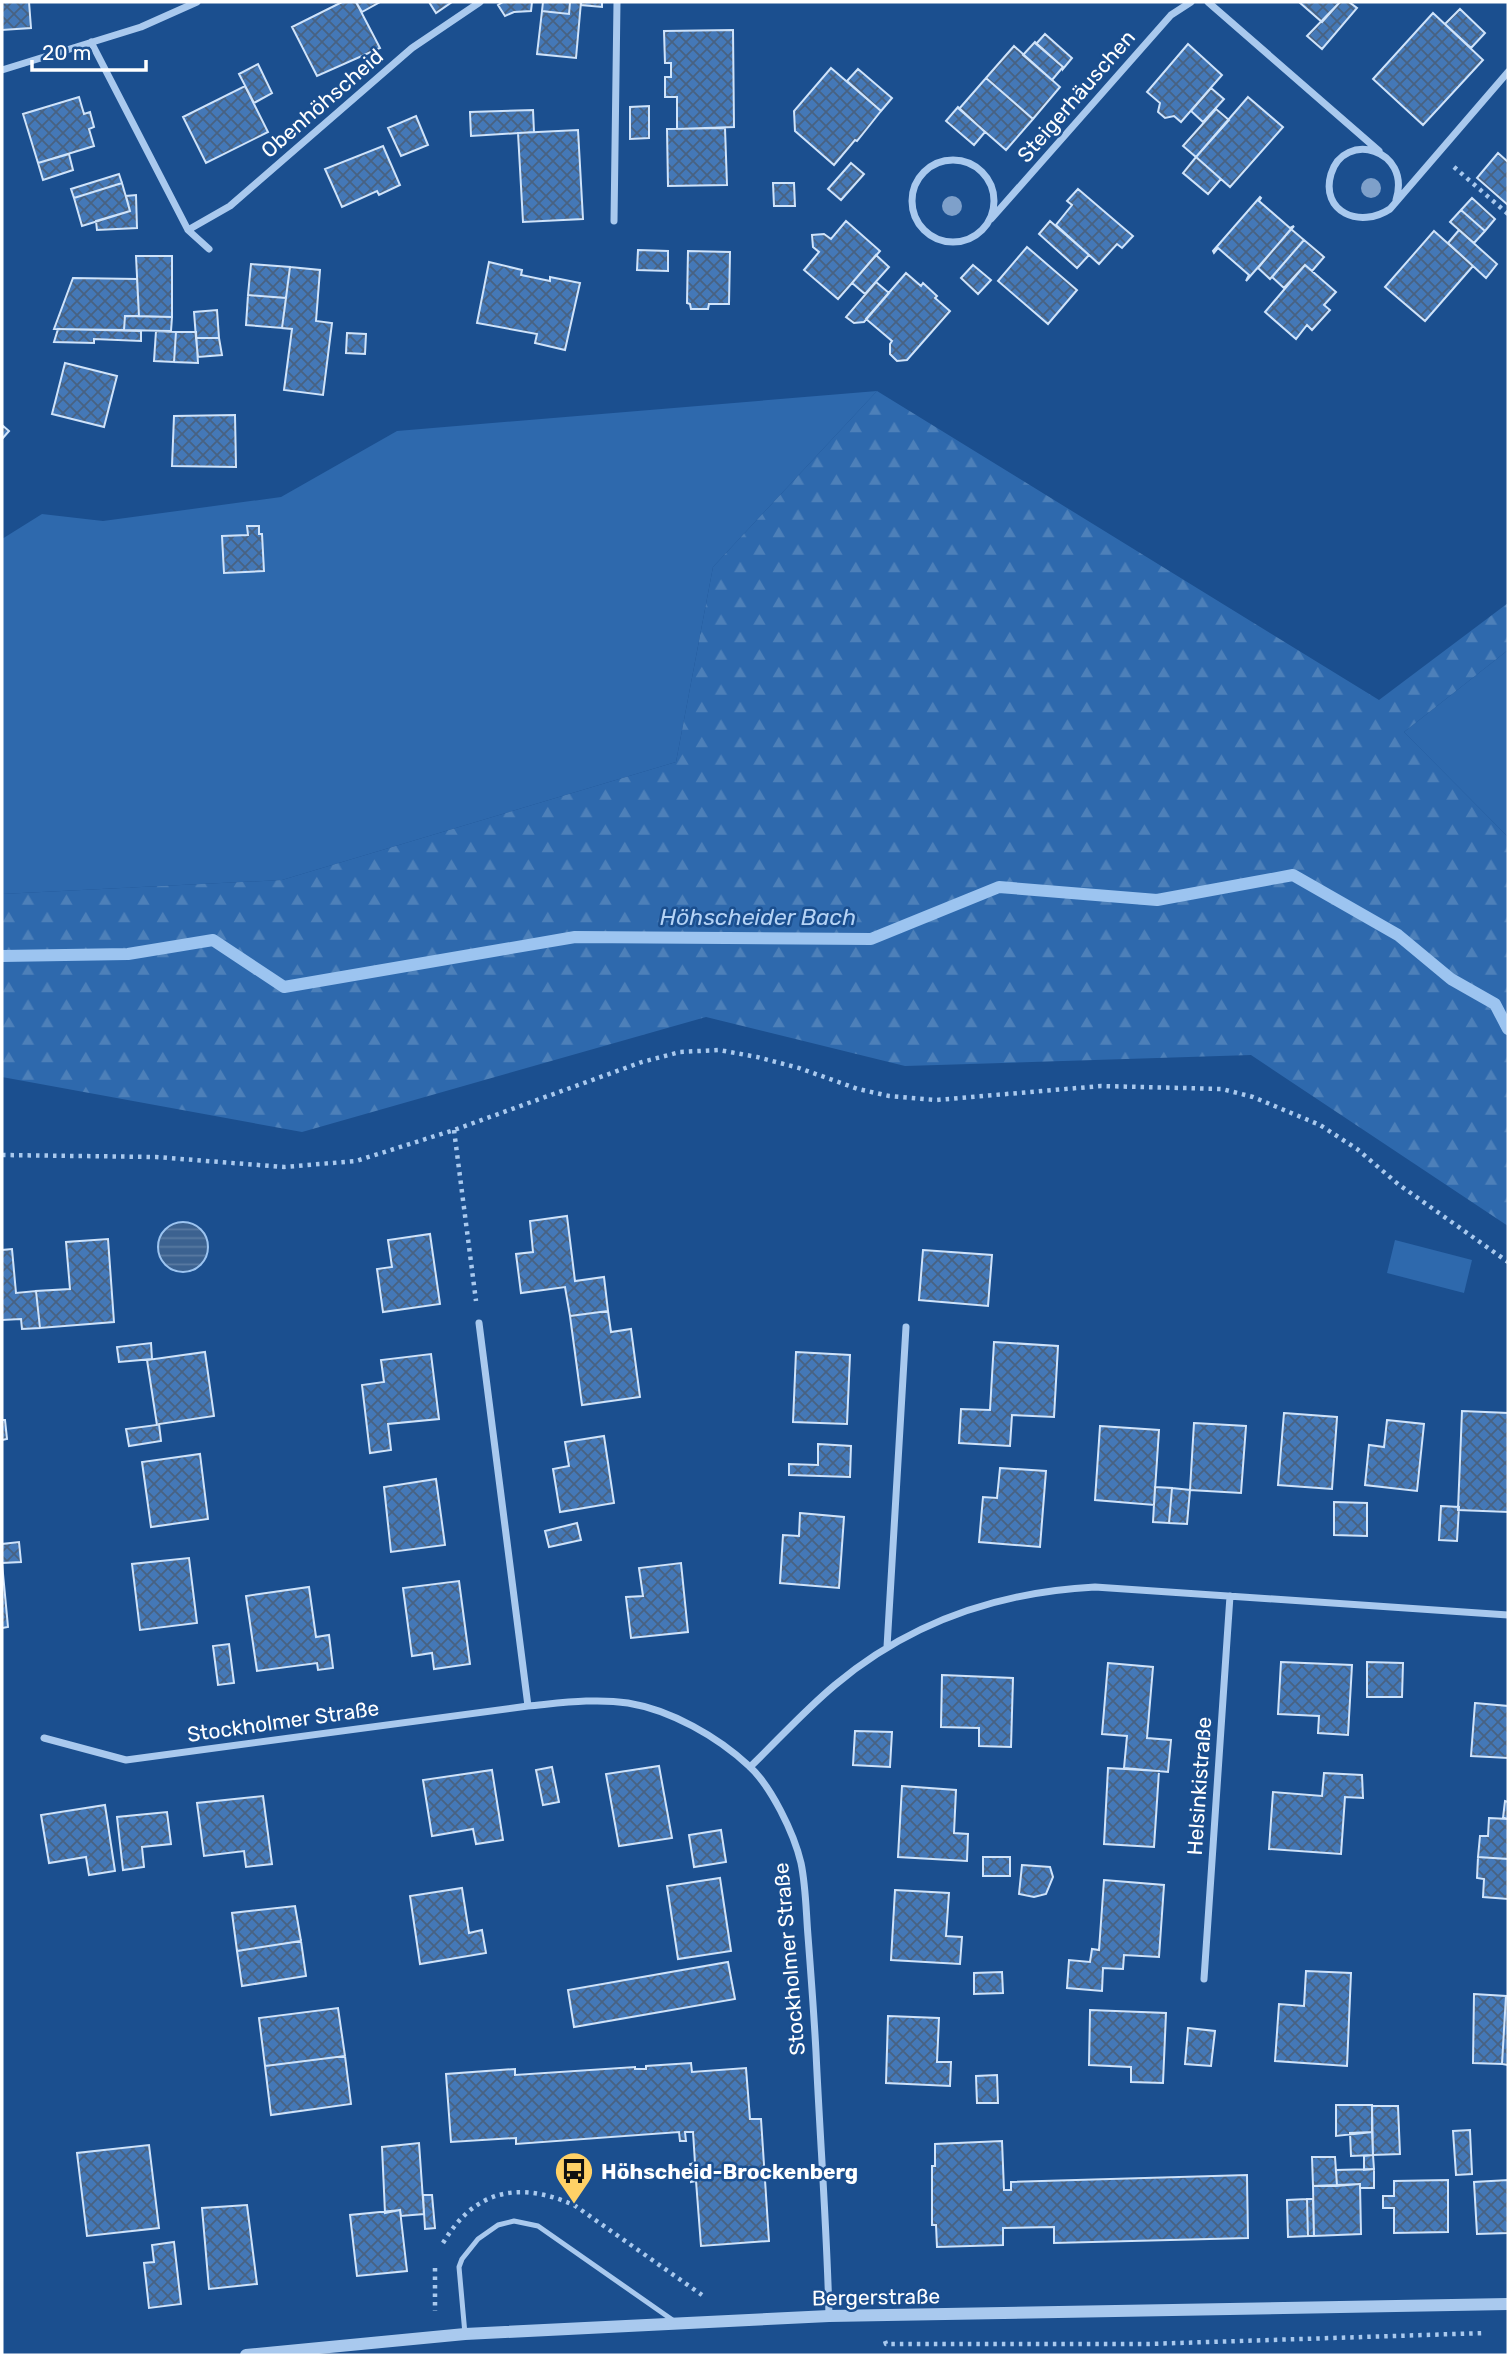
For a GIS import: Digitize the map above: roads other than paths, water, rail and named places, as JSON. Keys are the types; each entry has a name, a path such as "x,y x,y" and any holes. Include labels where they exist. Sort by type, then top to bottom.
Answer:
{"street":[{"path":"2,70 141,27 197,2"},
{"name":"Obenhöhscheid","path":"188,230 230,206 412,48 480,2"},
{"path":"614,221 617,2"},
{"name":"Steigerhäuschen","path":"991,219 995,206 989,180 981,170 969,163 956,159 931,166 921,175 914,187 912,201 917,221 931,237 958,243 972,239 983,230 1171,15 1191,2"},
{"path":"1208,2 1381,153 1396,169 1400,189 1396,200"},
{"path":"91,42 188,230 209,248"},
{"path":"1381,153 1358,150 1338,161 1332,172 1331,195 1345,214 1368,219 1380,216 1390,209 1508,72"},
{"path":"479,1323 528,1706"},
{"path":"887,1647 906,1327"},
{"path":"750,1767 833,1687 887,1647 922,1629 1005,1598 1058,1589 1095,1587 1508,1615"},
{"name":"Helsinkistraße","path":"1204,1979 1230,1596"},
{"name":"Stockholmer Straße","path":"44,1738 126,1760 528,1706 574,1701 629,1703 661,1712 704,1734 750,1767 766,1788 784,1820 797,1849 803,1876 814,2012 829,2316"},
{"name":"Bergerstraße","path":"246,2355 466,2334 829,2316 1508,2304"}],"lane":[{"path":"466,2334 459,2267 478,2239 498,2225 514,2221 538,2226 676,2323"}],"waterway":[{"name":"Höhscheider Bach","path":"2,956 128,954 213,940 284,987 575,937 871,939 999,887 1157,900 1293,875 1398,935 1451,979 1495,1004 1508,1029"}],"place":[{"name":"Höhscheid-Brockenberg","path":"574,2205"}]}
